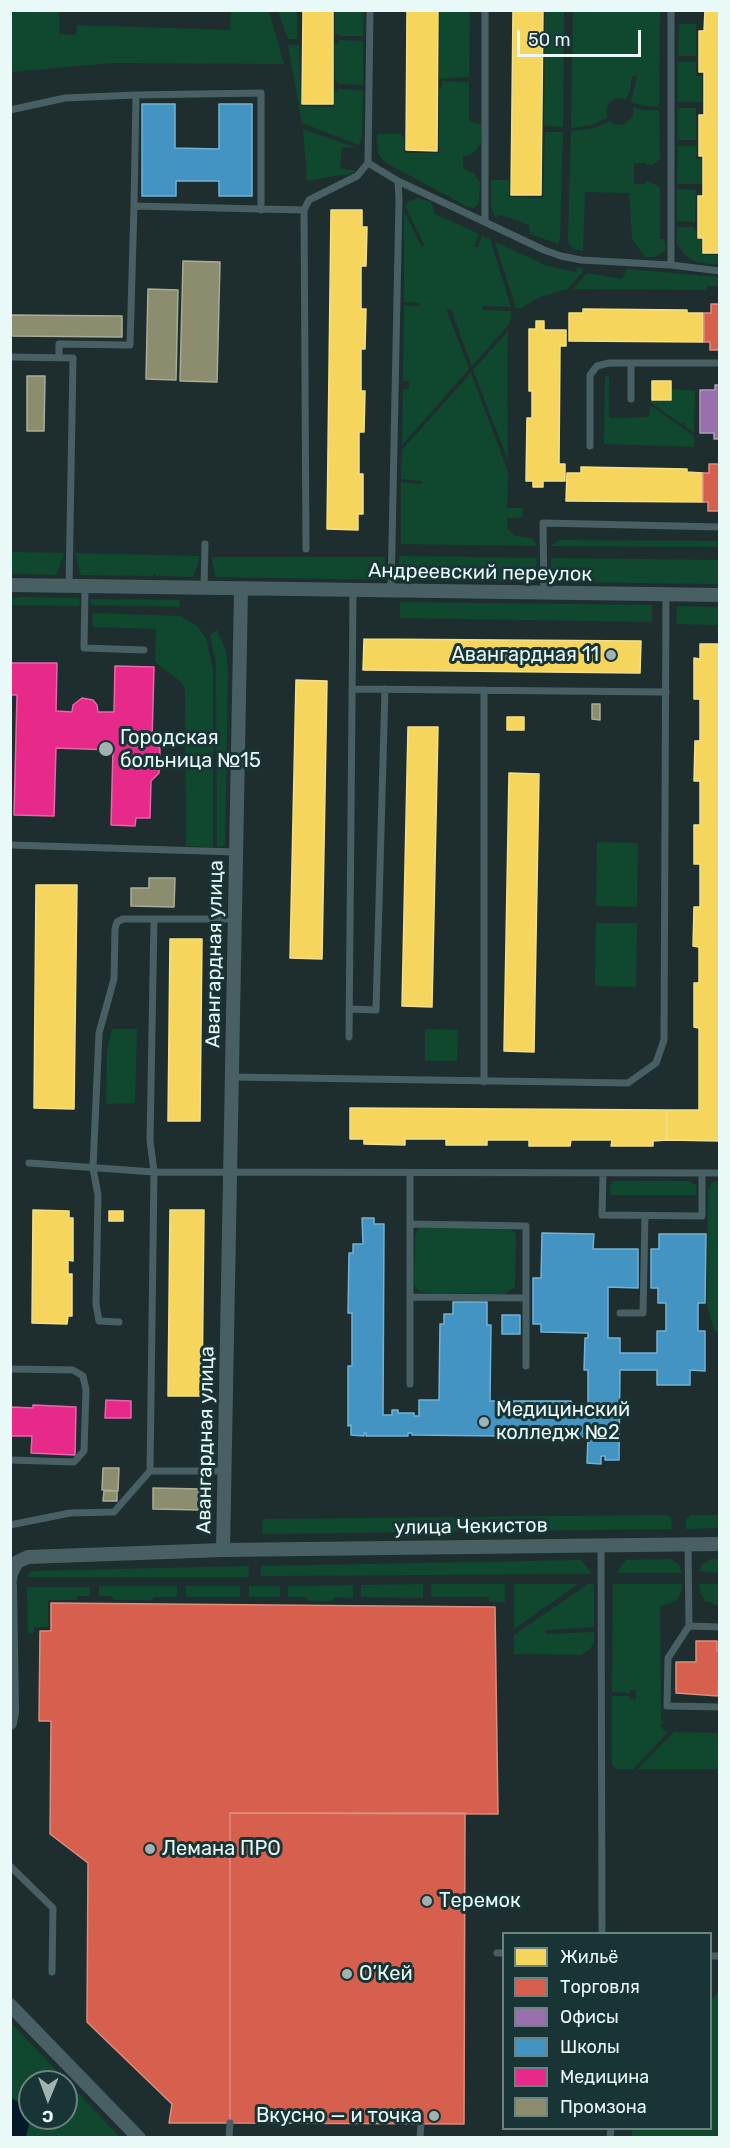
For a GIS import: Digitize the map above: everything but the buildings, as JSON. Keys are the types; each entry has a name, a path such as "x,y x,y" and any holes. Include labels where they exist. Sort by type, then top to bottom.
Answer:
{"street":[{"path":"10,585 241,590"},
{"name":"Андреевский переулок","path":"241,590 720,595"},
{"name":"Авангардная улица","path":"223,1550 241,590"},
{"name":"улица Чекистов","path":"10,1580 17,1562 28,1557 223,1550 720,1544"},
{"path":"10,1585 12,1712 10,1723"},
{"path":"10,2006 139,2138"}],"lane":[{"path":"306,549 304,210 309,200 357,176 368,163 370,10"},
{"path":"484,221 485,10"},
{"path":"671,10 671,265"},
{"path":"10,110 65,98 261,93 261,210"},
{"path":"59,358 59,344 130,345 136,95"},
{"path":"368,163 398,181 561,256 581,260 671,265 720,271"},
{"path":"392,592 398,181"},
{"path":"134,206 304,210"},
{"path":"10,357 73,358 69,586"},
{"path":"590,446 590,375 597,366 609,363 720,363"},
{"path":"631,363 631,399"},
{"path":"543,593 543,523 720,527"},
{"path":"204,588 205,544"},
{"path":"85,586 84,648 144,650"},
{"path":"349,1037 353,591"},
{"path":"232,1077 628,1083 656,1063 664,1040 666,594"},
{"path":"352,688 666,692"},
{"path":"349,1009 376,1010 385,689"},
{"path":"484,690 484,1082"},
{"path":"10,845 237,852"},
{"path":"119,1322 99,1321 96,1304 98,1195 93,1168 99,1033 114,979 117,922 123,919 235,919"},
{"path":"10,1525 70,1513 114,1512 150,1471 154,1172 150,1140 154,919"},
{"path":"30,1163 154,1172 720,1173"},
{"path":"410,1383 411,1173"},
{"path":"603,1173 602,1215 645,1216 702,1216 702,1173"},
{"path":"620,1313 643,1313 645,1216"},
{"path":"410,1224 526,1226 526,1366"},
{"path":"410,1297 526,1298"},
{"path":"10,1370 73,1370 83,1376 86,1390 84,1451 74,1462 10,1460"},
{"path":"150,1471 225,1471"},
{"path":"688,1544 688,1626 668,1658 667,1706 720,1707"},
{"path":"601,1545 602,1932"},
{"path":"688,1626 720,1627"},
{"path":"10,1866 53,1908 52,1972"},
{"path":"230,2123 230,2138"},
{"path":"420,2138 421,2124"}],"green space":[{"path":"11,10 59,11 59,34 76,35 77,25 230,30 231,11 269,11 284,64 113,63 11,72"},
{"path":"278,11 297,11 297,39 288,39"},
{"path":"335,11 364,11 363,36 335,34"},
{"path":"440,11 470,11 469,77 439,79"},
{"path":"545,11 564,11 563,127 544,126"},
{"path":"573,11 660,11 659,107 631,102 637,76 632,76 626,99 616,98 608,104 606,111 608,117 593,125 571,128"},
{"path":"679,24 696,24 696,56 678,56"},
{"path":"338,40 363,41 363,85 338,84 335,81 334,43 338,44"},
{"path":"288,45 299,45 301,106 334,107 334,92 338,92 338,89 363,90 362,137 359,145 302,123"},
{"path":"678,62 696,62 696,76 702,76 702,102 678,102"},
{"path":"442,81 469,82 469,121 482,125 481,142 478,148 470,155 463,157 463,169 475,174 480,183 479,203 474,208 468,207 388,164 378,153 377,134 401,134 404,137 405,153 439,153 439,89 442,88"},
{"path":"633,107 659,110 660,159 652,165 634,163 634,184 650,182 660,187 660,239 664,239 666,250 655,257 645,257 632,239 629,193 585,192 583,251 574,249 569,245 568,238 571,131 595,128 610,121 617,125 625,124 633,116"},
{"path":"678,108 696,108 696,140 678,140"},
{"path":"303,129 357,148 342,147 340,168 356,171 349,175 307,181"},
{"path":"545,132 563,132 558,244 530,234 529,225 501,215 495,217 491,206 491,180 509,180 509,197 543,198"},
{"path":"678,146 697,146 696,159 702,159 702,184 677,184"},
{"path":"677,189 696,190 695,222 677,221"},
{"path":"417,198 431,202 435,214 479,234 474,247 478,247 482,236 490,239 511,307 483,306 483,310 511,311 510,323 472,366 451,309 446,309 469,369 402,445 403,389 409,389 409,381 403,381 404,305 420,306 420,303 404,302 404,211 421,246 425,246 405,206"},
{"path":"677,227 694,227 697,239 702,240 702,254 719,255 719,265 696,262 685,255 677,244"},
{"path":"495,242 548,266 576,272 577,267 583,268 582,273 567,289 540,297 521,308 516,308"},
{"path":"627,269 719,277 719,286 707,286 707,290 573,289 587,273 622,279"},
{"path":"508,331 507,371 508,460 473,370"},
{"path":"471,373 508,472 507,508 523,508 522,518 507,518 507,528 515,536 532,538 537,546 401,544 401,482 422,484 422,481 401,479 402,450"},
{"path":"607,375 609,378 609,418 649,417 650,405 694,436 694,447 604,444 605,378"},
{"path":"672,389 695,391 694,433 684,425 685,423 681,424 650,402 651,400 671,401"},
{"path":"559,540 719,541 720,547 551,546"},
{"path":"11,552 64,554 56,575 11,574"},
{"path":"75,553 199,556 199,561 193,577 156,576 156,574 153,576 81,575"},
{"path":"399,556 537,558 536,573 532,582 399,580"},
{"path":"212,557 385,557 385,580 215,577"},
{"path":"551,558 719,560 719,584 555,582 551,573"},
{"path":"20,597 79,598 80,604 79,606 11,605 11,599"},
{"path":"92,599 180,600 179,607 92,605 90,601"},
{"path":"400,602 652,605 652,622 400,618"},
{"path":"677,606 719,607 719,625 676,624"},
{"path":"93,613 180,616 197,626 206,638 213,669 213,847 186,846 185,689 181,682 155,662 156,629 96,627 92,625"},
{"path":"217,630 226,651 228,673 225,846 217,847 216,663 210,635"},
{"path":"597,842 638,843 637,907 596,906"},
{"path":"596,923 637,923 636,987 595,986"},
{"path":"112,1029 137,1029 135,1103 106,1104 107,1049"},
{"path":"425,1029 458,1030 457,1061 425,1061"},
{"path":"614,1181 689,1181 696,1185 696,1195 610,1195 610,1185"},
{"path":"719,1181 720,1332 714,1331 707,1304 708,1190 712,1182"},
{"path":"503,1228 513,1231 516,1234 515,1287 505,1294 427,1293 418,1290 414,1284 415,1236 418,1229"},
{"path":"665,1515 671,1518 672,1529 262,1534 263,1519"},
{"path":"690,1515 719,1515 719,1528 686,1529 686,1520"},
{"path":"671,1559 679,1565 682,1573 616,1573 626,1560"},
{"path":"711,1559 719,1559 719,1573 699,1571 702,1565"},
{"path":"581,1560 592,1574 261,1576 261,1566"},
{"path":"249,1566 248,1577 27,1577 31,1571"},
{"path":"423,1584 423,1598 361,1597 361,1585"},
{"path":"431,1584 505,1584 505,1602 489,1602 489,1597 431,1597"},
{"path":"514,1584 578,1584 514,1629"},
{"path":"588,1584 594,1584 594,1627 546,1630 546,1634 594,1632 594,1643 589,1650 581,1655 514,1654 514,1635"},
{"path":"613,1584 682,1584 677,1600 660,1606 661,1719 664,1722 660,1726 666,1732 671,1729 633,1769 615,1769 615,1766 612,1766 612,1696 629,1696 630,1700 636,1699 636,1690 630,1690 630,1693 612,1692"},
{"path":"699,1584 719,1584 719,1606 705,1601"},
{"path":"353,1585 353,1598 334,1597 333,1601 308,1601 307,1597 288,1597 288,1586"},
{"path":"99,1586 177,1586 177,1597 115,1600 111,1596 99,1596"},
{"path":"186,1586 240,1586 240,1597 186,1597"},
{"path":"249,1586 280,1586 280,1597 249,1597"},
{"path":"27,1587 90,1587 90,1596 77,1596 77,1600 48,1600 48,1627 34,1627 34,1633 28,1633"},
{"path":"674,1732 719,1733 719,1769 638,1769"},
{"path":"719,1991 719,2137 632,2137 632,2130 712,2130 712,1999"},
{"path":"11,2023 56,2070 18,2070 18,2130 78,2130 78,2093 120,2137 11,2137"}],"water":[{"path":"11,2098 18,2102 18,2130 28,2130 26,2137 11,2137"}],"place":[{"name":"Авангардная 11","path":"611,655"},
{"name":"Городская больница №15","path":"106,749"},
{"name":"Медицинский колледж №2","path":"484,1422"},
{"name":"Лемана ПРО","path":"150,1849"},
{"name":"Теремок","path":"427,1901"},
{"name":"О’Кей","path":"347,1974"},
{"name":"Вкусно — и точка","path":"434,2116"}]}
